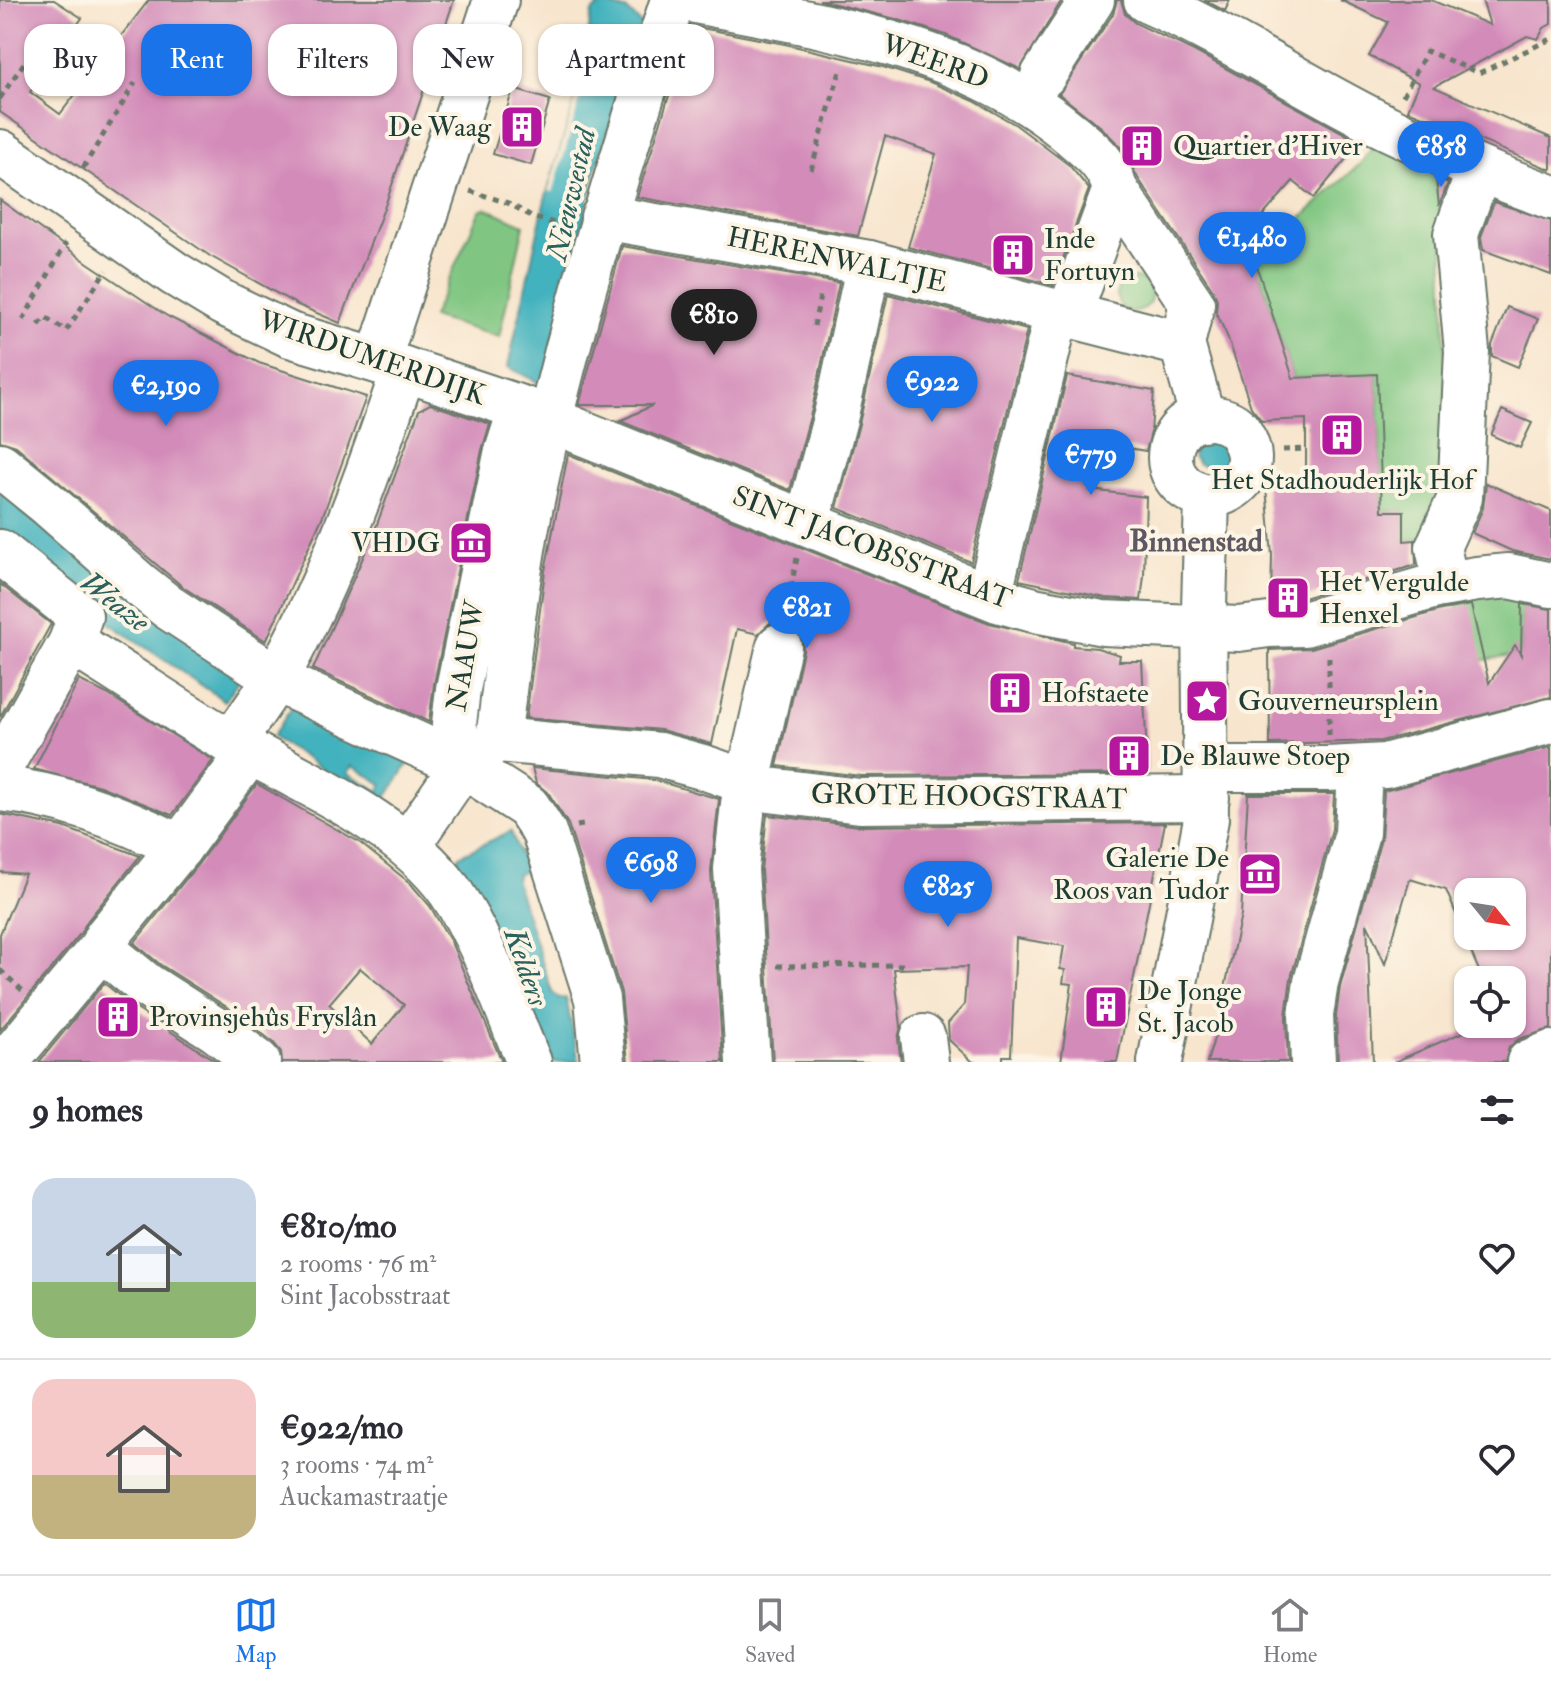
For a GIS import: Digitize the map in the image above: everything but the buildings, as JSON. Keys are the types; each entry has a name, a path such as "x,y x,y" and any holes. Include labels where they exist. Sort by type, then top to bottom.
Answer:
{"street":[{"path":"258,1062 216,1030 154,992 110,956 107,936 163,838 241,747 292,649 347,527 496,0"},
{"path":"537,421 596,220 673,0"},
{"name":"WEERD","path":"690,0 851,32 951,63 989,79 1035,89 1111,179 1192,304 1185,352"},
{"path":"1035,89 1092,0"},
{"path":"1146,0 1221,36 1387,128 1479,170 1551,197"},
{"name":"WIRDUMERDIJK","path":"0,152 175,274 223,303 290,335 391,365 537,421"},
{"path":"1446,584 1438,547 1460,498 1467,351 1456,234 1479,170"},
{"path":"989,596 1063,314 1111,179"},
{"name":"HERENWALTJE","path":"596,220 869,263 1063,314 1185,352"},
{"path":"807,523 836,415 869,263"},
{"path":"1160,1062 1188,921 1207,784 1204,627 1207,497 1193,494 1180,485 1172,472 1169,457 1173,441 1182,428 1203,419 1185,352"},
{"name":"SINT JACOBSSTRAAT","path":"537,421 989,596 1085,621 1239,629 1304,624 1446,584 1509,576 1551,585"},
{"name":"NAAUW","path":"463,765 454,724 458,689 537,421"},
{"name":"NAAUW","path":"498,740 537,421"},
{"path":"0,465 158,599 276,677 463,765 528,807 541,824 597,999 603,1062"},
{"path":"0,552 80,616 71,642 0,768"},
{"path":"71,642 241,747 373,821 408,845 450,892 471,928 529,1062"},
{"path":"748,1062 736,869 743,804 779,646"},
{"name":"GROTE HOOGSTRAAT","path":"498,740 659,755 769,790 860,801 1207,784 1410,760 1551,721"},
{"path":"408,845 463,765 498,740"},
{"path":"1313,1062 1311,1015 1316,982 1357,833 1344,768"},
{"path":"0,789 65,801 163,838"},
{"path":"6,1062 110,956"},
{"path":"1529,1062 1551,1053"}],"path":[{"path":"0,98 52,22"},
{"path":"811,170 851,32"},
{"path":"1387,128 1427,51 1479,73 1551,39"},
{"path":"82,169 135,83"},
{"path":"467,190 508,203 540,220 596,220"},
{"path":"23,320 64,246"},
{"path":"39,325 45,317 66,331 103,274"},
{"path":"814,326 823,284"},
{"path":"1290,450 1306,449"},
{"path":"779,646 807,523"},
{"path":"1330,617 1331,699 1344,768"},
{"path":"744,966 906,965"}],"green space":[{"path":"1380,137 1434,164 1443,233 1448,493 1425,538 1380,543 1404,526 1403,511 1382,511 1377,374 1293,378 1255,261 1360,164"},
{"path":"486,208 524,225 499,337 432,317 480,210"},
{"path":"1134,278 1146,283 1151,295 1146,307 1134,312 1122,307 1117,295 1122,283"},
{"path":"1523,587 1521,653 1475,662 1468,655 1455,595"}],"water":[{"path":"603,3 628,11 641,24 590,24 592,12"},
{"name":"Nieuwestad","path":"576,96 619,96 595,172 545,386 508,367 545,199"},
{"path":"1212,438 1221,440 1230,460 1221,469 1199,464 1193,457 1195,448"},
{"name":"Weaze","path":"0,485 244,673 225,701 99,616 0,537"},
{"path":"294,704 411,760 383,802 377,803 272,737","holes":["353,766 382,784 379,791 348,773"]},
{"name":"Kelders","path":"511,831 526,871 517,874 516,882 552,992 559,999 566,998 579,1062 541,1062 457,864 459,856"}],"pier":[{"path":"576,96 581,96 553,192 548,191"}],"place":[{"name":"De Waag","path":"522,127"},
{"name":"Quartier d'Hiver","path":"1142,146"},
{"name":"Inde Fortuyn","path":"1013,255"},
{"name":"Het Stadhouderlijk Hof","path":"1342,435"},
{"name":"VHDG","path":"471,543"},
{"name":"Het Vergulde Henxel","path":"1288,598"},
{"name":"Hofstaete","path":"1010,693"},
{"name":"Gouverneursplein","path":"1207,701"},
{"name":"De Blauwe Stoep","path":"1129,756"},
{"name":"Galerie De Roos van Tudor","path":"1260,874"},
{"name":"De Jonge St. Jacob","path":"1106,1007"},
{"name":"Provinsjehûs Fryslân","path":"118,1017"}],"district":[{"name":"Binnenstad","path":"1196,541"}]}
